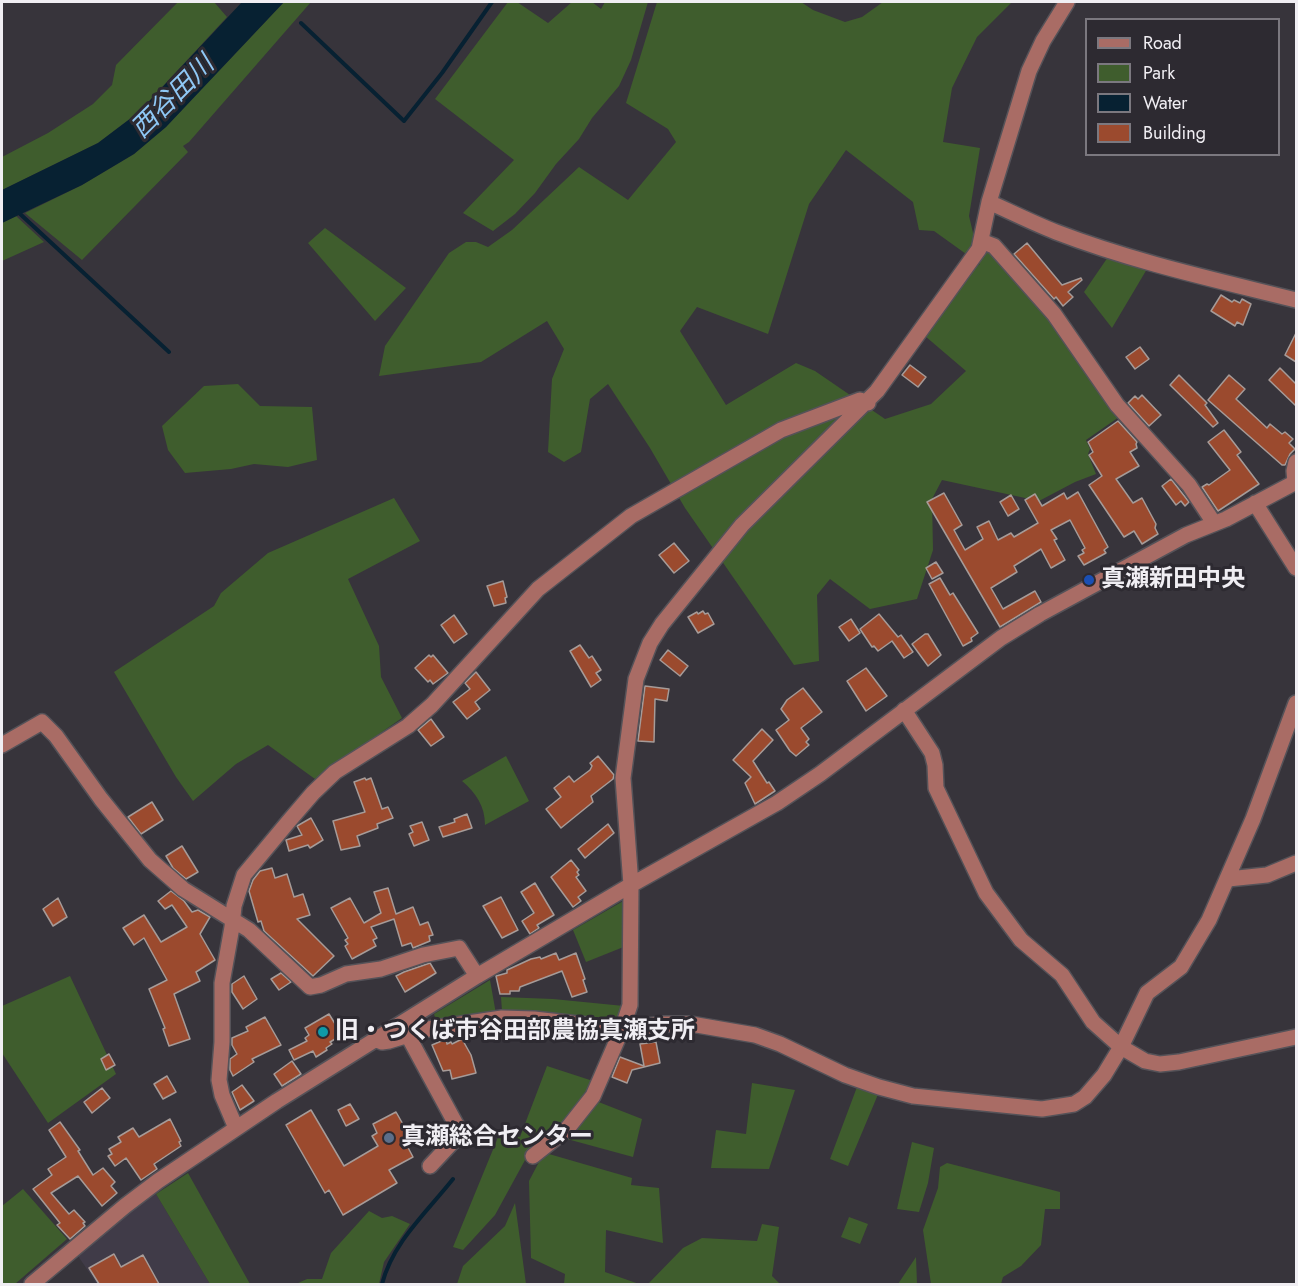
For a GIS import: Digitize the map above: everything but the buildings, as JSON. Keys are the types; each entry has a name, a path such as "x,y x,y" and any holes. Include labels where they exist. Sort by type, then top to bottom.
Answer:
{"street":[{"path":"533,1156 567,1129 593,1096 630,1005 631,885 623,778 636,679 650,643 662,624 742,525 868,403 979,249 988,202 1029,71 1043,41 1067,2"},
{"path":"988,202 1056,232 1117,252 1177,270 1296,300"},
{"path":"981,241 994,246 1054,314 1117,405 1190,485 1214,523"},
{"path":"236,1128 222,1095 219,1080 222,983 238,891 244,875 313,793 335,772 408,726 432,705 538,589 631,516 734,456 799,422 860,400 868,403"},
{"path":"32,1284 125,1206 236,1128 477,976 631,885 777,803 820,774 1000,638 1018,627 1186,535 1296,482 1294,471 1296,462"},
{"path":"1256,503 1296,568"},
{"path":"375,1039 382,1042 389,1041 428,1029 502,1018 534,1019 622,1029 664,1024 691,1024 735,1031 780,1044 845,1075 913,1096 1042,1109 1074,1104 1085,1097 1104,1075 1121,1047 1147,993 1181,967 1209,920 1253,819 1296,703"},
{"path":"904,710 932,753 936,788 986,893 1021,940 1062,975 1093,1022 1121,1047 1145,1061 1160,1064 1296,1037"},
{"path":"2,745 42,722 56,736 101,799 150,860 183,889 221,914 232,918 266,944 310,987 321,985 346,974 381,969 423,955 459,948 477,976"},
{"path":"1228,879 1267,875 1296,863"},
{"path":"407,1034 458,1128 459,1135 430,1166"}],"shaded area":[{"path":"156,1194 210,1284 97,1284 78,1256 126,1215"}],"green space":[{"path":"178,2 214,2 227,17 139,112 98,143 2,190 2,157 48,133 93,104 112,85 116,65"},
{"path":"284,2 311,2 189,142 183,146 188,152 82,260 25,213 82,185 134,154 166,127"},
{"path":"508,2 517,2 548,23 572,2 592,2 601,9 605,2 648,2 631,60 619,86 535,193 515,214 493,231 463,213 514,160 435,99"},
{"path":"657,2 801,2 813,10 845,22 862,17 883,2 1012,2 977,37 952,88 943,142 980,148 969,216 974,237 991,250 1080,357 1119,417 1086,440 1090,449 1088,454 1096,474 1039,501 942,480 932,499 933,550 917,599 870,609 830,579 817,595 819,661 794,665 685,508 650,448 608,384 590,399 581,452 564,462 548,452 552,379 564,349 547,321 481,362 379,376 385,346 449,253 466,242 476,242 488,247 512,230 579,167 628,200 676,142 668,129 626,103","holes":["846,150 913,202 919,230 934,231 980,264 972,270 925,336 966,371 931,404 885,419 815,371 796,363 726,405 680,331 697,307 768,334 809,204"]},
{"path":"16,216 44,242 2,261 2,223"},
{"path":"325,228 406,288 375,321 308,243"},
{"path":"1108,257 1147,269 1112,328 1084,292"},
{"path":"238,384 260,406 312,407 317,460 288,467 254,464 231,469 185,473 168,450 162,426 204,386"},
{"path":"394,498 420,541 348,579 379,646 381,677 402,718 315,779 268,745 236,764 193,801 176,777 114,672 214,606 221,593 268,553"},
{"path":"506,756 529,801 485,825 479,800 462,781"},
{"path":"625,900 626,946 586,962 573,930"},
{"path":"70,976 116,1074 48,1123 2,1053 2,1006"},
{"path":"490,980 496,1014 436,1021 434,1014"},
{"path":"501,997 553,999 624,1006 619,1023 552,1013 502,1011"},
{"path":"547,1066 593,1081 567,1118 530,1151 495,1215 463,1250 453,1247 501,1130 520,1137"},
{"path":"752,1083 795,1090 769,1169 711,1168 716,1130 746,1134"},
{"path":"857,1087 879,1092 848,1166 830,1159"},
{"path":"596,1101 642,1119 633,1157 567,1139"},
{"path":"912,1142 934,1148 928,1183 919,1212 897,1209"},
{"path":"549,1154 632,1178 631,1185 659,1188 663,1243 606,1230 605,1272 639,1284 564,1284 565,1274 531,1258 529,1181 539,1162"},
{"path":"947,1163 1060,1192 1060,1209 1045,1209 1041,1245 1021,1266 1003,1277 1001,1284 931,1284 923,1230 938,1188 940,1167"},
{"path":"188,1173 250,1284 210,1284 156,1194"},
{"path":"23,1189 67,1239 15,1284 2,1284 2,1206"},
{"path":"515,1203 526,1284 457,1284 463,1266 505,1226"},
{"path":"369,1211 382,1218 392,1216 410,1224 384,1262 379,1284 296,1284 307,1279 322,1279 331,1253"},
{"path":"849,1217 868,1224 860,1244 841,1237"},
{"path":"762,1224 779,1227 772,1276 780,1284 648,1284 683,1248 702,1238 757,1241"},
{"path":"916,1257 917,1284 898,1284"}],"water":[{"name":"西谷田川","path":"242,2 284,2 166,127 134,154 82,185 2,223 2,190 98,143 139,112"}],"waterway":[{"path":"301,23 404,121 442,73 492,2"},
{"path":"18,212 169,352"},
{"path":"382,1284 402,1241 453,1179"}],"place":[{"name":"真瀬新田中央","path":"1089,580"},
{"name":"旧・つくば市谷田部農協真瀬支所","path":"323,1032"},
{"name":"真瀬総合センター","path":"389,1138"}]}
